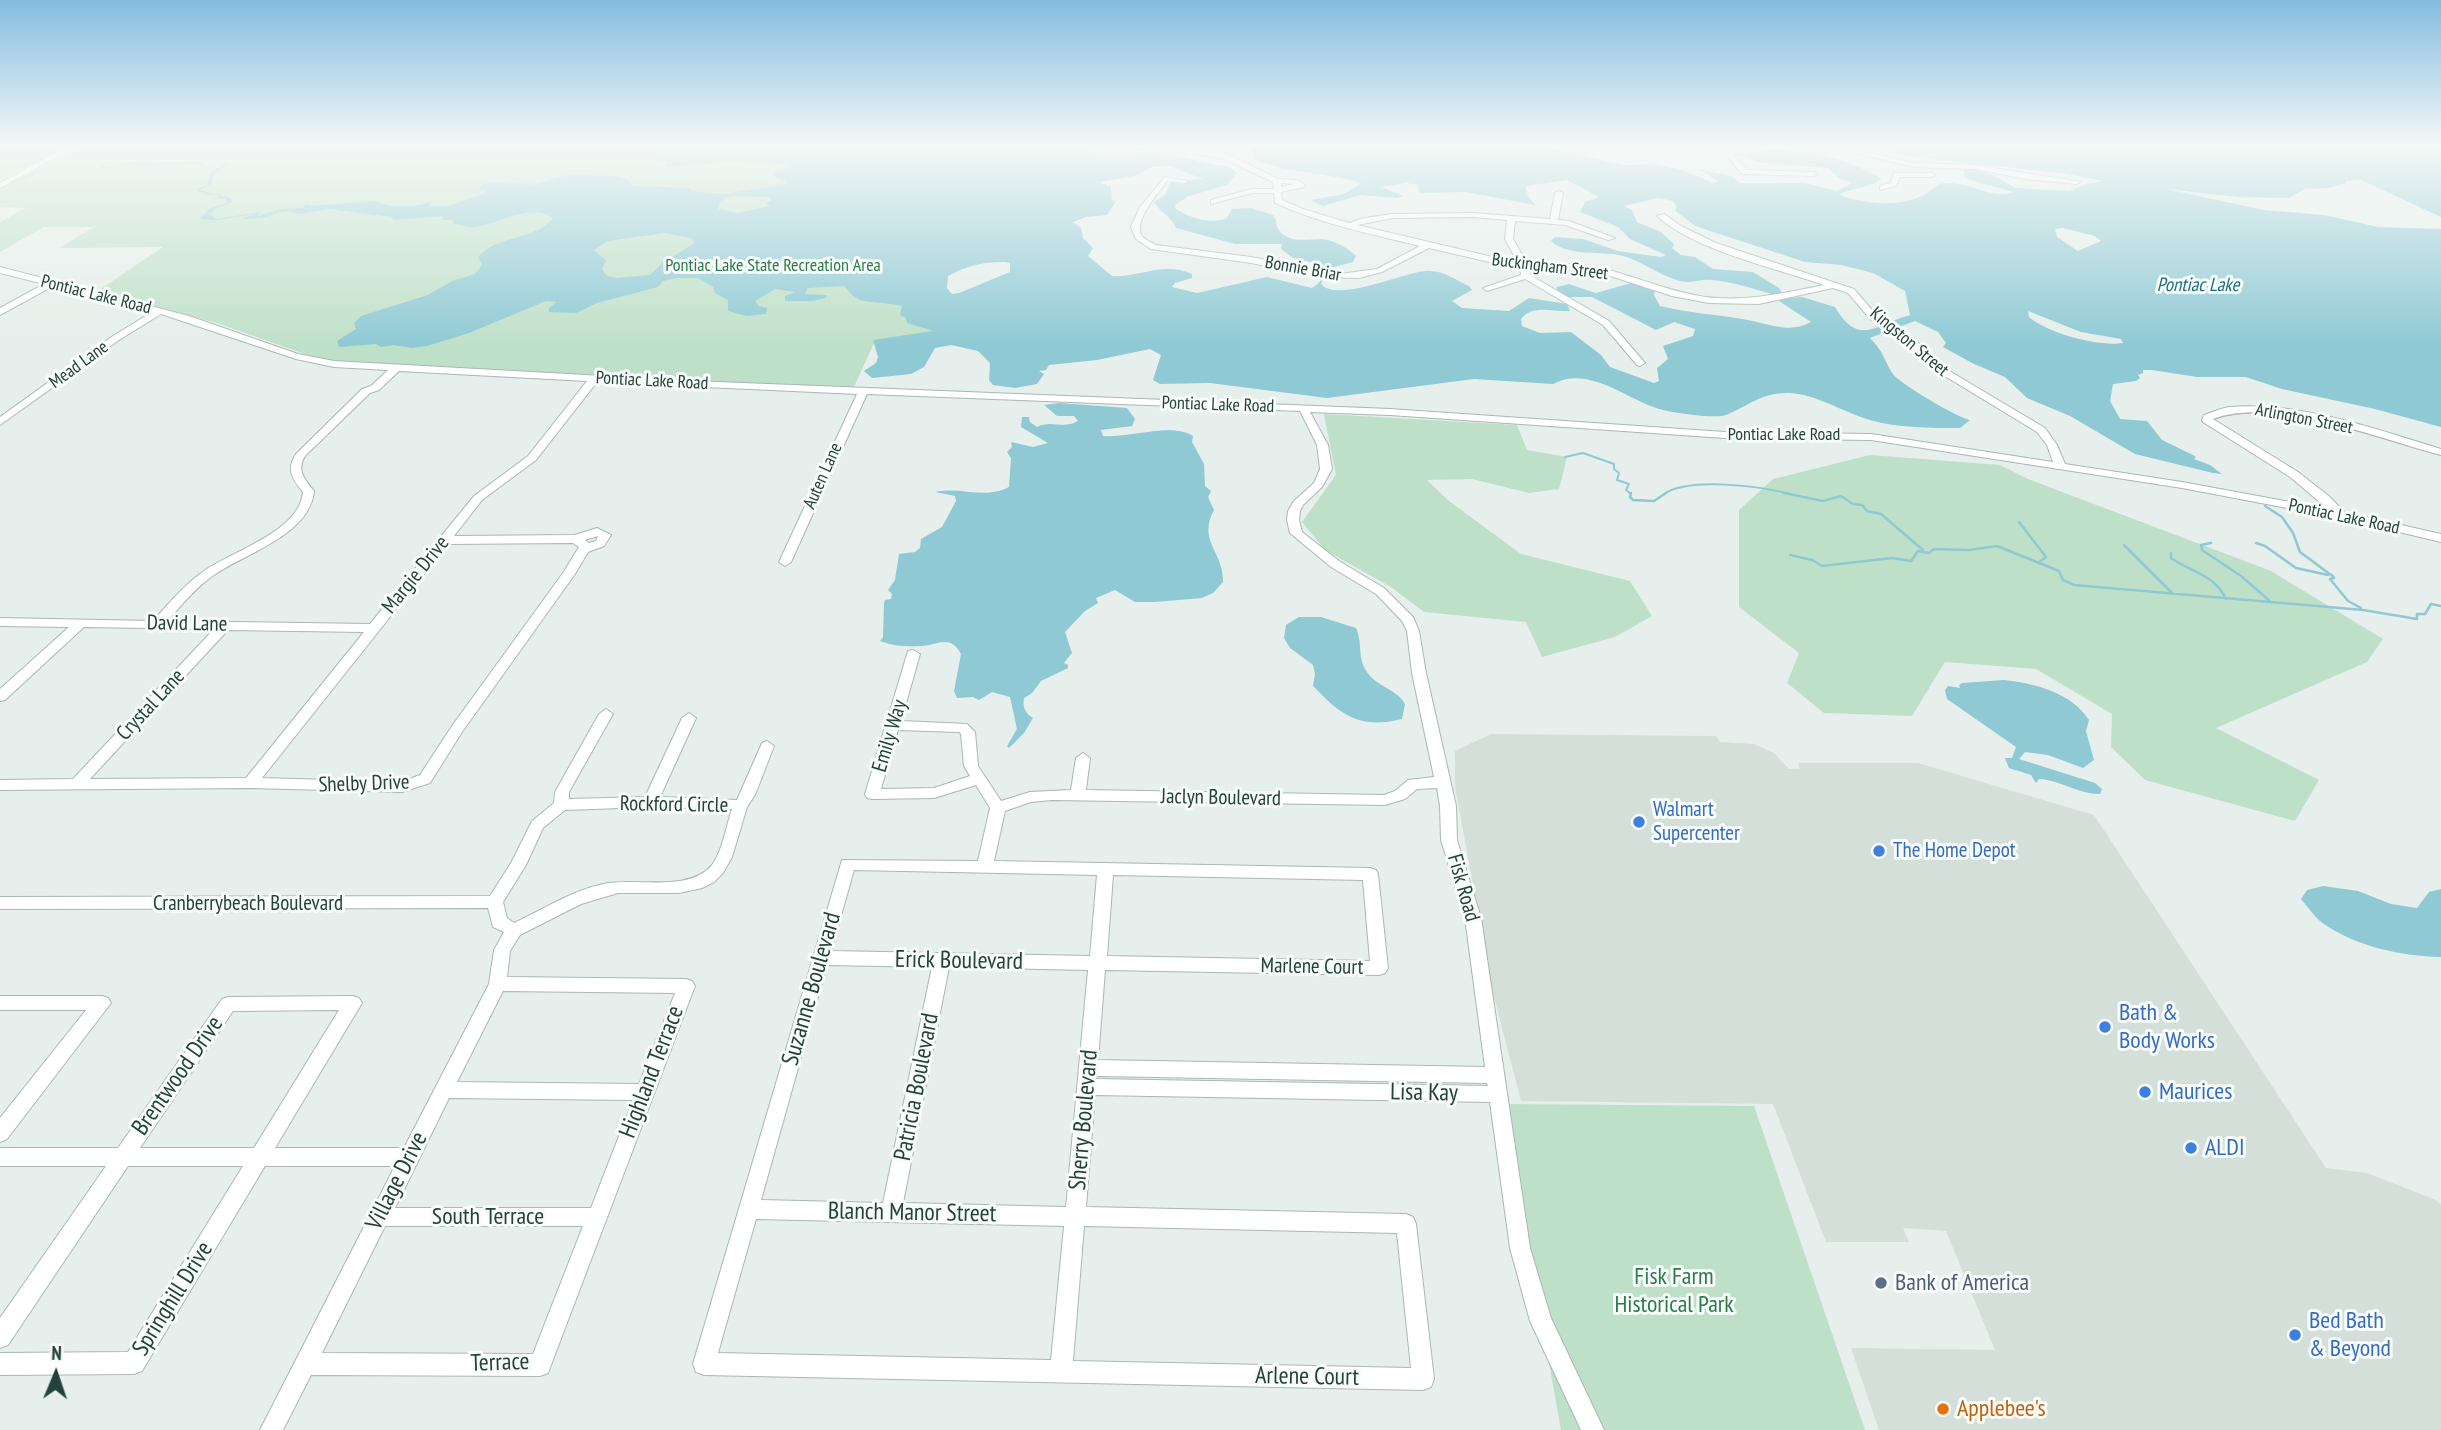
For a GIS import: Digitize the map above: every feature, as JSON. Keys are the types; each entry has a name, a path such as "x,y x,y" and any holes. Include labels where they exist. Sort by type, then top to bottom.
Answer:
{"street":[{"name":"Bonnie Briar","path":"1141,214 1135,227 1139,238 1154,247 1252,260 1324,276 1346,278 1369,273 1427,246"},
{"name":"Buckingham Street","path":"1309,214 1525,271 1573,267 1599,270 1675,294 1709,300 1741,302 1781,297 1835,285"},
{"path":"1348,226 1376,218 1401,215 1452,214 1554,221 1611,238"},
{"path":"1554,221 1555,214"},
{"name":"Kingston Street","path":"1661,216 1678,228 1713,245 1835,285 1857,295 1874,317 1911,340 1933,365 2041,430 2052,445 2060,465"},
{"path":"1511,218 1508,239 1525,271 1606,323 1640,362"},
{"path":"1487,288 1525,271"},
{"name":"Pontiac Lake Road","path":"2,272 160,311 310,360 382,368 863,391 1303,408 1561,422 1725,435 1871,437 2203,488 2441,538"},
{"path":"0,312 51,284"},
{"name":"Mead Lane","path":"0,422 117,338 160,311"},
{"path":"366,391 361,388 382,368"},
{"path":"158,623 208,574 299,519 309,496 305,483 297,478 296,462 301,454 366,391 375,388 395,369"},
{"name":"Margie Drive","path":"250,783 478,498 531,458 594,379"},
{"name":"Auten Lane","path":"785,562 863,391"},
{"name":"Fisk Road","path":"1303,408 1321,444 1327,467 1325,476 1318,485 1298,502 1292,524 1303,541 1380,590 1408,620 1413,631 1448,806 1450,840 1473,918 1520,1248 1541,1321 1593,1430"},
{"name":"Arlington Street","path":"2340,515 2329,502 2298,477 2207,420 2208,417 2226,409 2269,410 2441,452"},
{"name":"Shelby Drive","path":"0,785 250,783 402,787 425,779 580,544 444,540"},
{"name":"David Lane","path":"0,622 373,628"},
{"path":"0,697 80,624"},
{"name":"Crystal Lane","path":"76,785 225,625"},
{"name":"Emily Way","path":"914,654 872,794 934,793 978,779"},
{"path":"514,930 499,922 495,902 518,865 537,825 561,805 562,792 606,714"},
{"path":"650,802 689,719"},
{"path":"893,725 962,727 968,732 971,766 998,808 985,866"},
{"path":"740,806 748,795 767,746"},
{"path":"1078,796 1083,758"},
{"name":"Jaclyn Boulevard","path":"998,808 1030,797 1078,796 1385,800 1400,795 1413,784 1442,782"},
{"name":"Rockford Circle","path":"514,930 582,896 615,887 686,889 706,881 720,870 740,806 729,803 650,802 561,805"},
{"name":"Suzanne Boulevard","path":"704,1364 848,864 1106,869"},
{"name":"Marlene Court","path":"1098,963 1378,968 1370,874 1106,869"},
{"name":"Sherry Boulevard","path":"1061,1371 1106,869"},
{"name":"Cranberrybeach Boulevard","path":"0,903 495,902"},
{"name":"Village Drive","path":"271,1430 498,984 502,950 514,930"},
{"name":"Erick Boulevard","path":"821,958 1098,963"},
{"name":"Patricia Boulevard","path":"891,1213 942,961"},
{"name":"Highland Terrace","path":"498,984 685,986 597,1217"},
{"path":"0,1003 102,1003 0,1133"},
{"name":"Brentwood Drive","path":"122,1157 228,1004 353,1003 260,1157"},
{"name":"Lisa Kay","path":"1088,1077 1497,1085"},
{"path":"443,1090 645,1092"},
{"path":"0,1157 409,1157"},
{"path":"0,1337 122,1157"},
{"name":"Springhill Drive","path":"0,1363 134,1363 260,1157"},
{"name":"Blanch Manor Street","path":"749,1209 1075,1216"},
{"name":"Arlene Court","path":"704,1364 1423,1379 1406,1224 1075,1216"},
{"name":"South Terrace","path":"379,1217 597,1217"},
{"name":"Terrace","path":"304,1364 540,1365 597,1217"}],"shaded area":[{"path":"1491,734 1716,736 1720,742 1754,744 1774,753 1789,769 1800,769 1798,763 1918,763 2094,815 2326,1168 2367,1173 2436,1200 2441,1205 2441,1430 1879,1430 1851,1348 1995,1350 1946,1231 1903,1228 1909,1242 1826,1242 1773,1104 1521,1101 1493,993 1455,787 1455,751"}],"green space":[{"name":"Pontiac Lake State Recreation Area","path":"15,214 953,214 936,229 948,298 932,341 875,341 853,389 336,362 316,358 217,323 96,292 163,247 59,248 94,227 44,227 0,252 0,222"},
{"path":"1324,414 1517,425 1527,450 1567,457 1559,489 1529,493 1472,479 1427,480 1449,501 1521,554 1630,581 1652,616 1615,637 1542,657 1526,622 1424,612 1391,587 1325,550 1302,522 1336,475"},
{"path":"1870,455 2000,465 2028,479 2271,571 2383,639 2367,662 2216,728 2319,780 2295,821 2145,780 2111,747 2112,714 2036,669 1945,662 1912,716 1824,713 1787,683 1799,653 1739,607 1739,510 1773,479"},
{"name":"Fisk Farm Historical Park","path":"1503,1104 1754,1106 1865,1430 1561,1430"}],"water":[{"name":"Pontiac Lake","path":"205,214 210,214 216,219 250,214 259,214 257,216 276,214 263,218 241,219 255,214 216,220 199,219"},
{"name":"Pontiac Lake","path":"366,214 522,214 472,227 453,224 453,220 443,220 443,216 394,220 392,217"},
{"name":"Pontiac Lake","path":"544,214 1108,214 1073,222 1081,228 1083,238 1093,248 1088,256 1112,276 1161,269 1181,270 1192,274 1192,278 1175,283 1172,287 1197,293 1267,277 1312,288 1322,278 1323,265 1293,258 1281,249 1282,244 1235,244 1176,228 1165,214 1185,214 1201,220 1214,221 1227,218 1229,214 1269,214 1273,215 1279,230 1288,237 1298,240 1325,239 1340,244 1356,256 1353,262 1327,269 1321,284 1329,289 1355,289 1431,271 1469,286 1472,290 1452,301 1462,308 1509,311 1529,298 1567,304 1570,311 1537,310 1526,314 1521,319 1522,326 1540,333 1571,332 1601,355 1610,367 1654,383 1659,381 1657,368 1668,359 1663,346 1693,336 1695,329 1674,322 1656,330 1592,297 1565,297 1556,292 1557,287 1569,284 1596,293 1631,283 1655,290 1654,295 1660,306 1785,328 1811,322 1779,301 1783,299 1775,295 1720,281 1680,281 1622,256 1572,251 1551,241 1555,237 1583,239 1618,251 1661,257 1666,255 1630,239 1618,227 1584,214 1634,214 1637,222 1661,232 1674,244 1672,248 1681,255 1695,257 1713,269 1753,272 1779,288 1785,298 1802,297 1835,307 1852,327 1860,330 1869,330 1910,315 1905,291 1873,273 1841,265 1805,262 1695,226 1680,214 2324,215 2378,227 2441,229 2441,427 2375,409 2282,389 2246,377 2197,377 2143,370 2136,381 2113,384 2110,401 2120,419 2147,421 2162,440 2193,455 2196,457 2194,459 2210,465 2222,474 2213,473 2135,454 2070,416 2027,398 2005,377 1943,347 1946,343 1938,332 1915,321 1870,338 1897,378 1916,392 1970,420 1960,428 1881,423 1820,400 1790,393 1764,397 1726,415 1686,414 1650,406 1609,386 1581,378 1553,384 1474,379 1327,398 1210,383 1160,384 1153,380 1161,355 1150,349 1097,360 1049,365 1046,370 1039,371 1044,374 1037,384 1015,388 993,385 989,380 990,363 978,351 951,345 935,348 924,367 911,374 872,378 864,371 876,363 878,357 873,340 933,331 907,323 906,318 900,315 902,306 861,300 844,286 808,288 805,294 827,295 826,298 813,301 785,301 785,296 796,292 775,289 755,301 759,306 767,308 766,314 746,316 728,311 728,300 698,278 663,281 658,287 597,303 576,313 549,312 549,308 557,302 546,301 469,333 427,346 381,347 376,344 339,347 337,341 356,329 354,323 361,316 428,295 452,281 475,274 482,265 478,257 486,250 546,225 553,218","holes":["2063,228 2095,236 2101,241 2078,251 2057,237 2055,229","665,233 691,238 695,243 662,263 650,275 616,278 607,276 602,269 606,260 594,250 608,241","1010,263 1010,272 959,293 952,294 947,288 948,276 968,267","2028,311 2081,332 2121,339 2123,343 2087,341 2060,333 2029,317"]},
{"path":"1059,403 1127,408 1135,419 1132,426 1101,430 1103,436 1174,430 1193,436 1192,442 1204,464 1205,486 1211,491 1208,497 1214,510 1208,530 1220,562 1223,582 1213,593 1202,598 1135,602 1115,590 1096,598 1098,603 1085,611 1065,632 1072,653 1064,663 1068,668 1041,681 1032,693 1024,698 1025,710 1033,718 1024,733 1009,748 1007,746 1017,729 1010,697 992,692 979,700 973,697 957,698 954,691 961,654 948,642 905,646 880,641 883,637 884,603 885,600 891,599 892,594 888,590 895,580 899,554 915,552 920,548 921,539 942,527 956,501 955,496 935,492 982,493 1009,487 1011,458 1007,452 1012,447 1011,442 1033,447 1048,443 1021,427 1022,417 1029,417 1030,422 1037,427 1048,424 1067,425 1078,421 1074,416 1057,416 1044,405"},
{"path":"1299,617 1321,617 1356,628 1364,667 1371,677 1405,704 1402,719 1387,722 1362,721 1332,705 1313,686 1313,665 1290,648 1284,638 1286,625"},
{"path":"2004,680 2051,691 2063,696 2082,711 2089,720 2086,731 2094,760 2083,768 2048,755 2025,752 2019,759 2095,783 2102,789 2100,794 2084,792 2047,780 2039,779 2036,783 2031,775 2009,768 2005,758 2012,758 2016,747 1947,699 1945,690 1948,686 1960,688 1962,683"},
{"path":"2323,886 2358,891 2391,904 2417,908 2429,892 2441,889 2441,957 2380,949 2337,932 2318,919 2301,899 2307,890"}],"waterway":[{"path":"1565,457 1583,453 1614,464 1614,469 1619,473 1617,480 1629,484 1626,490 1631,494"},
{"path":"1666,493 1675,489 1707,484 1762,488 1790,494"},
{"path":"1631,494 1633,500 1654,501 1666,493"},
{"path":"1784,493 1823,501 1841,496 1853,504 1862,505 1867,511 1881,514 1923,550"},
{"path":"2265,506 2282,517 2293,533 2300,552 2331,575"},
{"path":"2019,522 2046,557 2038,563"},
{"path":"2211,543 2201,545 2202,550 2241,576 2271,602"},
{"path":"2256,543 2265,546 2296,568 2328,575"},
{"path":"2124,545 2173,594"},
{"path":"1790,555 1812,560 1822,566 1892,558 1911,561 1918,551 1929,553 1934,549 1969,550 1997,546 2038,563"},
{"path":"2171,553 2171,558 2216,584 2225,598"},
{"path":"2038,563 2059,571 2063,580 2074,585 2173,594"},
{"path":"2332,575 2334,578 2330,579 2348,601 2361,608"},
{"path":"2173,594 2225,598"},
{"path":"2225,598 2363,610 2417,619 2417,614 2425,614 2431,604 2441,606"}],"place":[{"name":"Walmart Supercenter","path":"1639,822"},
{"name":"The Home Depot","path":"1879,851"},
{"name":"Bath & Body Works","path":"2105,1027"},
{"name":"Maurices","path":"2145,1092"},
{"name":"ALDI","path":"2191,1148"},
{"name":"Bank of America","path":"1881,1283"},
{"name":"Bed Bath & Beyond","path":"2295,1335"},
{"name":"Applebee's","path":"1943,1409"}]}
